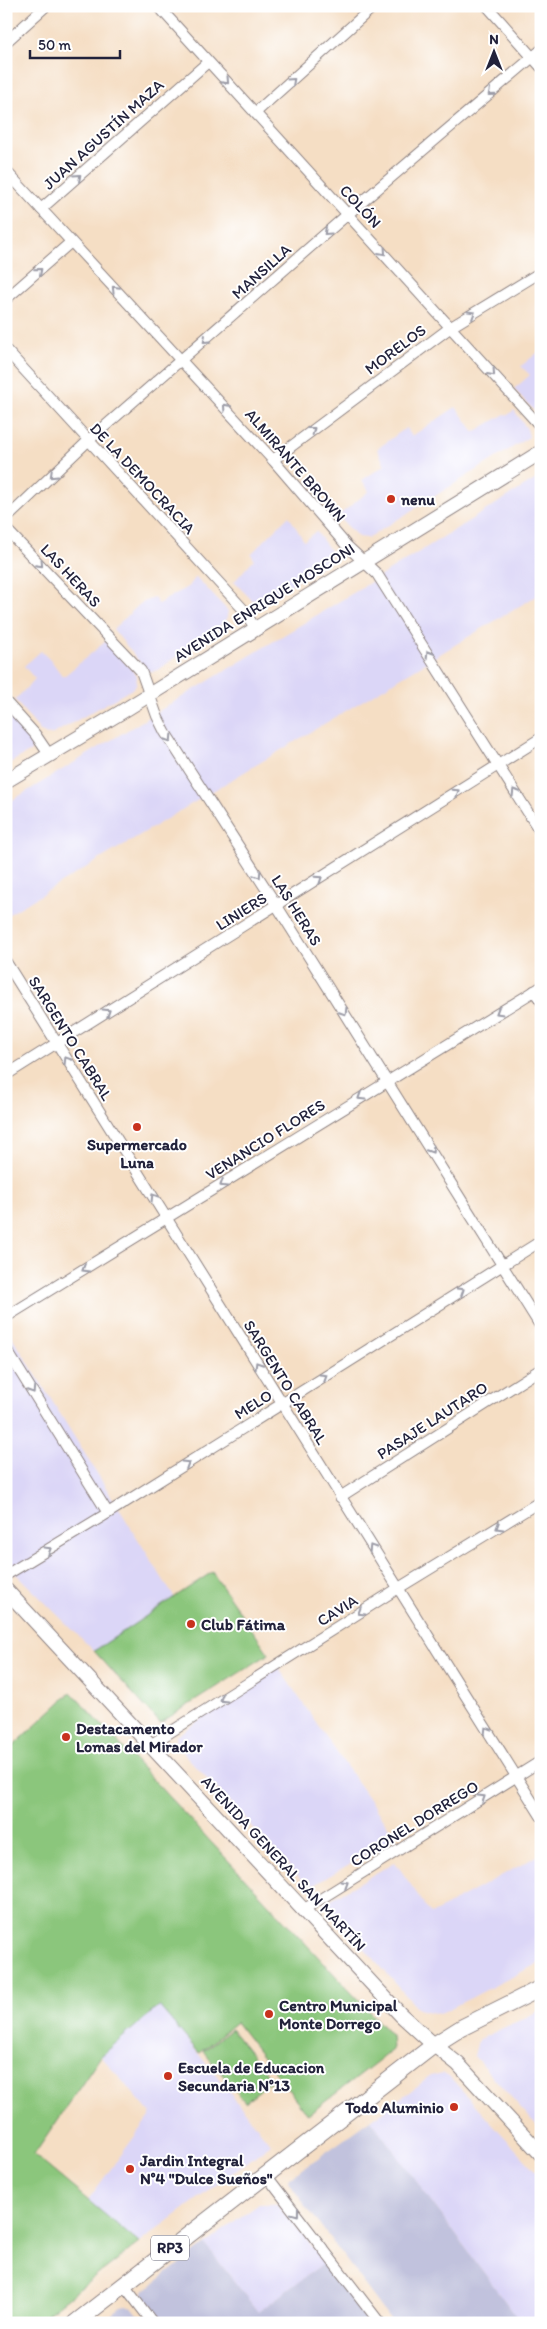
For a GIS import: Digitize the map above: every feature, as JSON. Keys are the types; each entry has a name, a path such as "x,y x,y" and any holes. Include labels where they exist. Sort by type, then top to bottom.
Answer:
{"highway":[{"name":"RP3","path":"75,2323 123,2284 434,2046 461,2028 541,1988"}],"main road":[{"name":"AVENIDA ENRIQUE MOSCONI","path":"6,781 50,756 541,452"},
{"name":"AVENIDA GENERAL SAN MARTÍN","path":"6,1590 401,2015 434,2046 458,2064 541,2154"}],"street":[{"path":"6,42 46,6"},
{"name":"COLÓN","path":"158,6 451,326 541,428"},
{"path":"255,113 374,6"},
{"path":"487,6 541,67"},
{"name":"MANSILLA","path":"6,520 88,441 348,214 541,50"},
{"name":"JUAN AGUSTÍN MAZA","path":"41,209 208,62"},
{"name":"ALMIRANTE BROWN","path":"6,171 183,360 274,460 347,546 364,561 386,586 541,833"},
{"path":"6,299 71,242"},
{"name":"MORELOS","path":"274,460 451,326 541,272"},
{"name":"DE LA DEMOCRACIA","path":"6,350 243,609 255,628"},
{"name":"LAS HERAS","path":"6,529 141,671 148,695 165,732 387,1080 541,1327"},
{"path":"6,702 35,734 50,756"},
{"name":"LINIERS","path":"6,1075 541,738"},
{"name":"SARGENTO CABRAL","path":"6,962 168,1218 397,1589 541,1816"},
{"path":"538,989 541,1001"},
{"name":"VENANCIO FLORES","path":"6,1317 168,1218 387,1080 538,989"},
{"name":"MELO","path":"6,1574 108,1513 541,1241"},
{"path":"6,1349 108,1513"},
{"name":"PASAJE LAUTARO","path":"340,1497 541,1369"},
{"name":"CAVIA","path":"150,1745 397,1589 541,1502"},
{"name":"CORONEL DORREGO","path":"303,1910 541,1761"},
{"path":"266,2174 380,2323"},
{"path":"123,2284 153,2323"}],"shaded area":[{"path":"541,350 541,418 514,389 530,375 521,366"},
{"path":"456,407 474,432 505,414 507,416 514,410 527,429 529,437 368,538 358,537 338,516 369,491 362,480 385,465 377,449 406,428 412,436"},
{"path":"541,476 541,593 6,916 6,804 358,590"},
{"path":"289,516 304,541 316,531 330,550 330,561 261,603 252,600 234,582 254,559 251,554"},
{"path":"196,577 228,611 226,621 158,670 152,672 146,670 113,629 140,604 154,597 158,604 189,586"},
{"path":"106,641 137,676 136,685 53,734 47,735 41,732 15,700 35,679 24,666 41,651 63,677"},
{"path":"10,714 28,736 32,746 31,751 6,765 6,717"},
{"path":"6,1327 174,1597 94,1651 6,1564"},
{"path":"278,1667 395,1837 314,1885 305,1883 176,1745 175,1740 176,1736"},
{"path":"541,1854 541,1962 439,2014 418,2009 330,1909 328,1901 395,1862 431,1914"},
{"path":"159,2005 271,2144 139,2243 88,2200 151,2114 101,2056"},
{"path":"541,2010 541,2130 474,2056 478,2040"},
{"path":"442,2073 449,2076 541,2177 541,2323 521,2323 371,2120 431,2076"},
{"path":"371,2120 521,2323 393,2323 288,2182 290,2178"},
{"path":"259,2204 277,2204 325,2262 258,2312 205,2244"},
{"path":"205,2244 258,2312 325,2262 372,2323 160,2323 144,2302 143,2292"},
{"path":"121,2307 133,2308 145,2323 101,2323"}],"green space":[{"name":"Club Fátima","path":"212,1572 269,1654 160,1723 94,1651"},
{"name":"Centro Municipal Monte Dorrego","path":"71,1692 391,2035 392,2050 308,2115 236,2022 199,2053 159,2006 101,2056 34,2155 139,2243 35,2323 6,2323 6,1753"},
{"path":"231,2029 272,2080 245,2102 203,2051"}],"place":[{"name":"nenu","path":"391,499"},
{"name":"Supermercado Luna","path":"137,1127"},
{"name":"Club Fátima","path":"191,1624"},
{"name":"Destacamento Lomas del Mirador","path":"66,1737"},
{"name":"Centro Municipal Monte Dorrego","path":"269,2014"},
{"name":"Escuela de Educacion Secundaria N°13","path":"168,2076"},
{"name":"Todo Aluminio","path":"454,2107"},
{"name":"Jardin Integral N°4 \"Dulce Sueños\"","path":"130,2169"}]}
